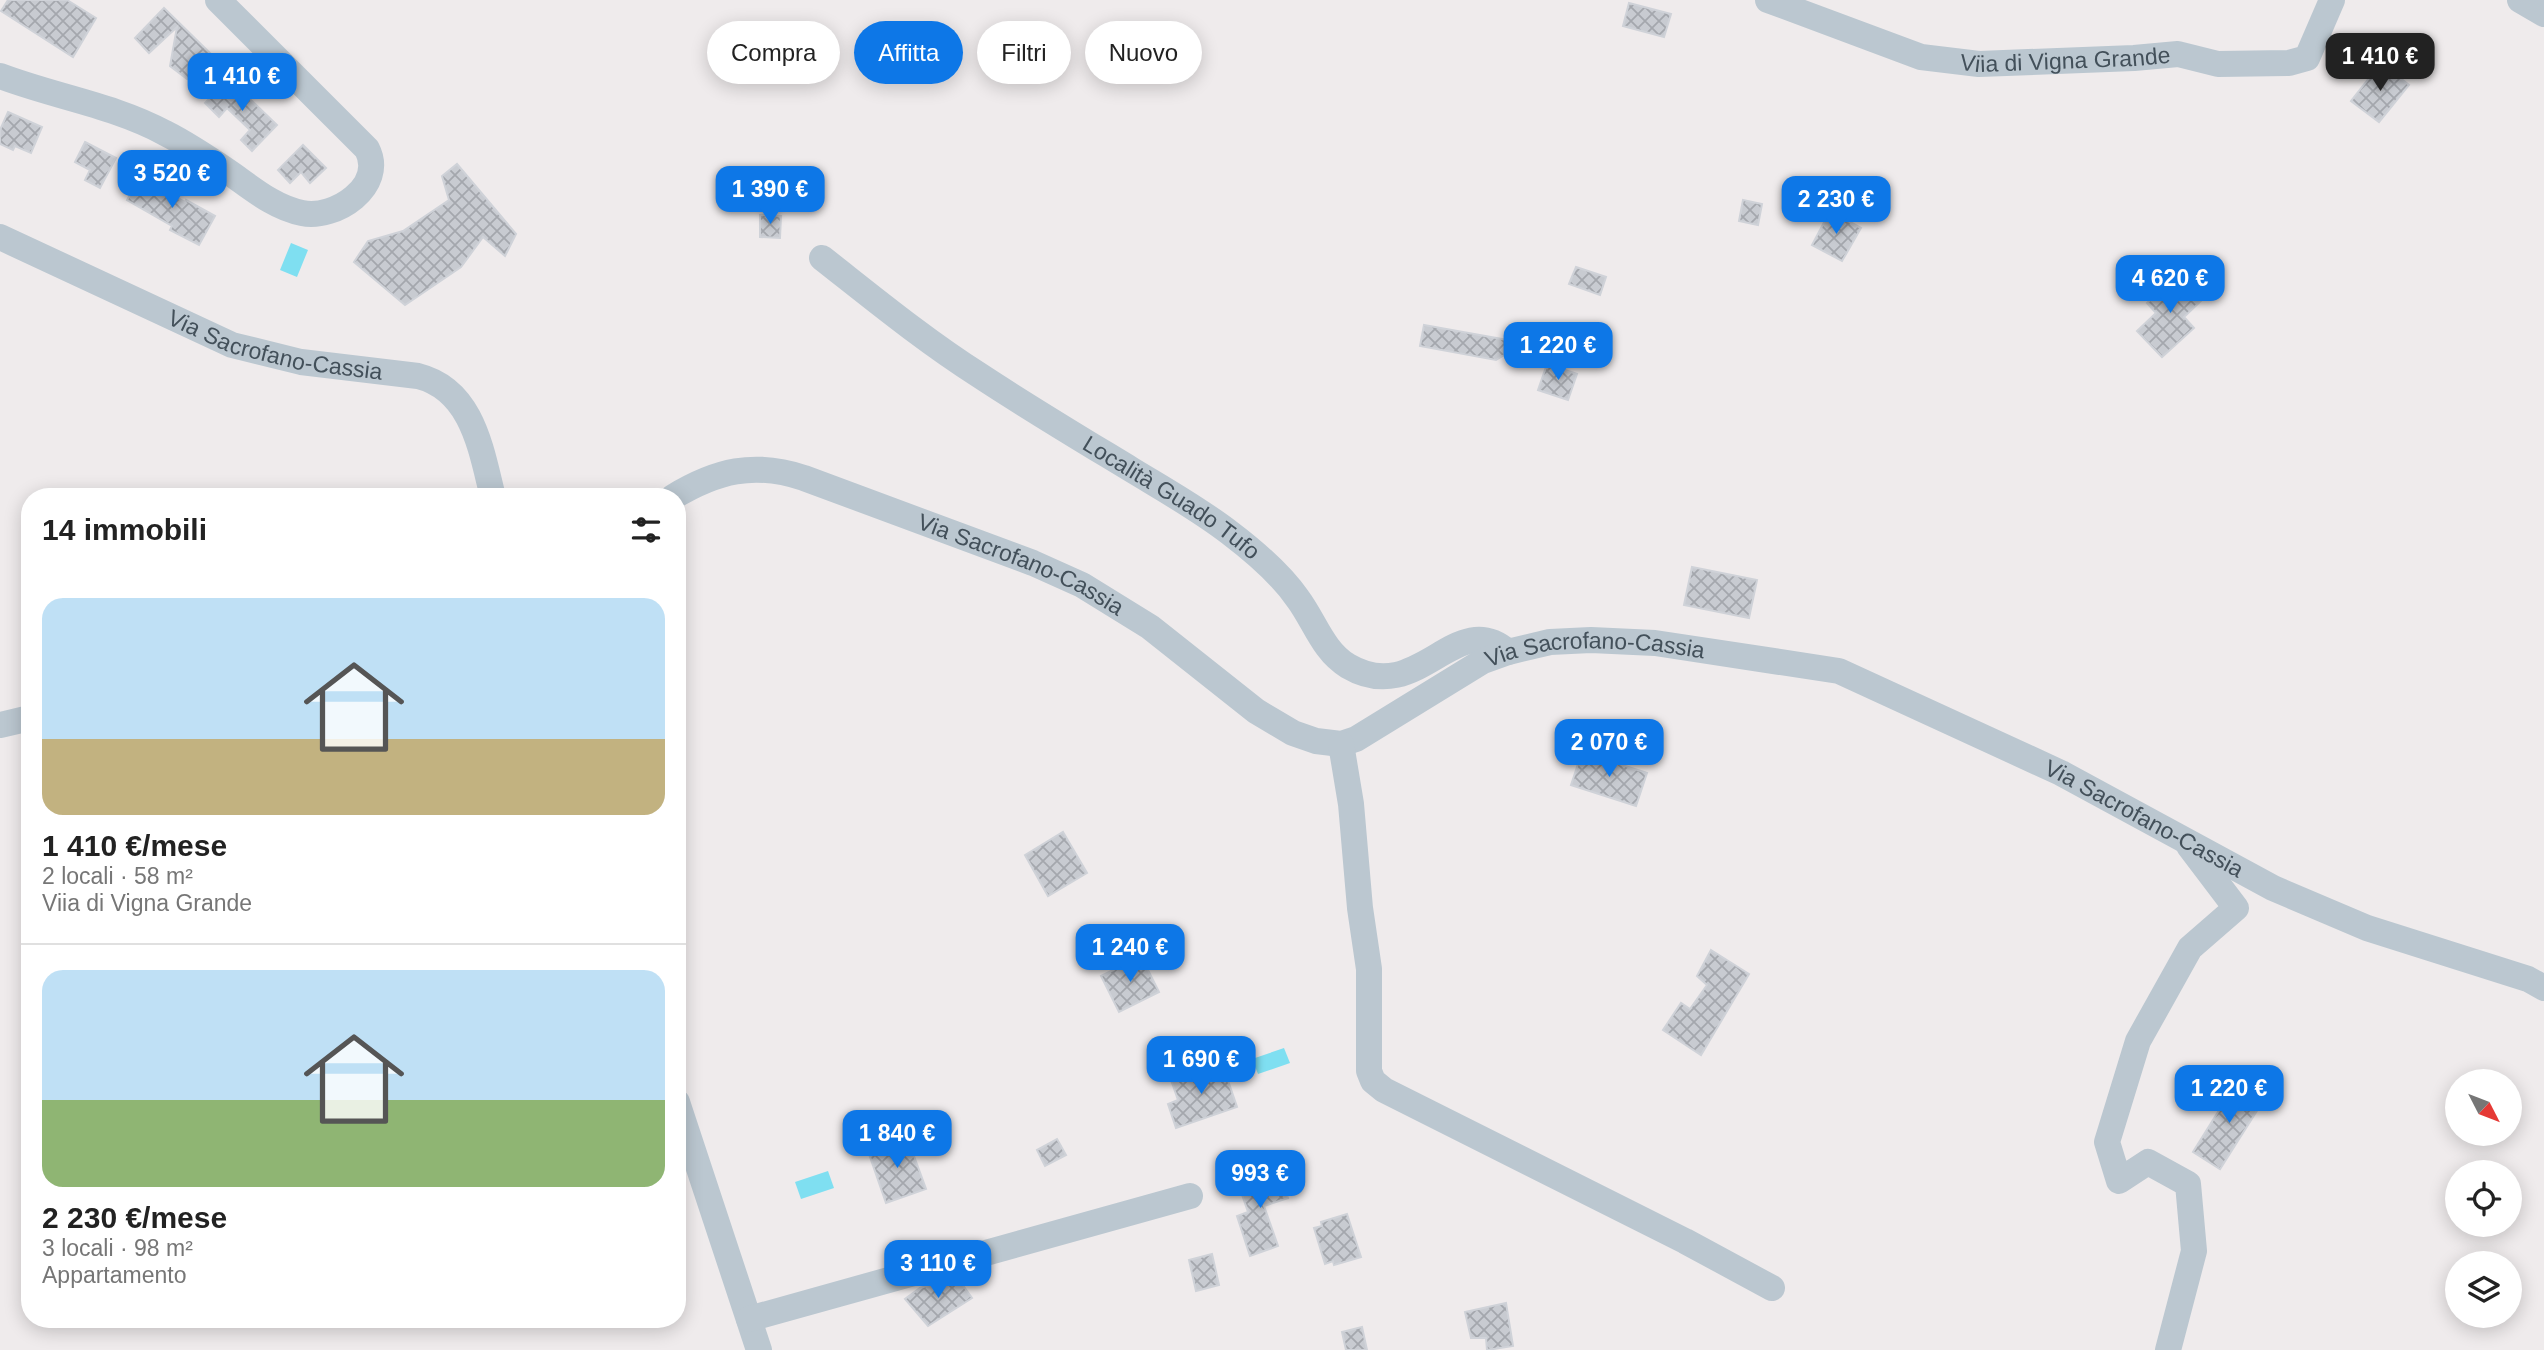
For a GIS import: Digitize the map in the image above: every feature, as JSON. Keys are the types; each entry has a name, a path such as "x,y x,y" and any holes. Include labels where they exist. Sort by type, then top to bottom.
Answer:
{"street":[{"path":"0,76 118,112 157,129 199,152 288,209 315,214 342,205 367,185 372,170 367,149 218,0"},
{"name":"Viia di Vigna Grande","path":"1768,0 1921,57 1979,64 2178,54 2218,64 2289,63 2307,58 2332,0"},
{"path":"2521,0 2544,14"},
{"name":"Via Sacrofano-Cassia","path":"0,237 232,345 285,359 418,376 436,382 452,393 470,419 490,488"},
{"name":"Località Guado Tufo","path":"822,258 962,365 1189,505 1229,533 1284,581 1329,650 1345,664 1367,675 1392,676 1410,672 1463,642 1476,638 1489,639 1508,652"},
{"name":"Via Sacrofano-Cassia","path":"686,489 702,480 738,471 779,470 1068,578 1129,612 1244,703 1276,724 1316,741 1341,744 1372,731 1460,674 1508,652 1562,641 1630,641 1712,650 1839,671 2061,773 2273,888 2367,928 2528,979 2544,988"},
{"path":"0,725 21,720"},
{"path":"1341,744 1351,804 1360,908 1368,956 1369,1071 1373,1081 1384,1090 1685,1241 1772,1288"},
{"path":"2168,1350 2194,1251 2188,1184 2148,1162 2119,1181 2107,1142 2138,1041 2190,948 2236,908 2183,839"},
{"path":"686,1128 749,1320 755,1349"},
{"path":"749,1320 1190,1196"}],"water":[{"path":"291,243 308,250 297,277 280,270"},
{"path":"1284,1048 1290,1063 1258,1074 1252,1059"},
{"path":"828,1171 834,1188 801,1199 795,1182"}],"building":[{"path":"8,0 67,0 96,18 73,57 1,11"},
{"path":"1629,3 1671,14 1664,37 1623,26"},
{"path":"164,8 212,55 187,79 170,66 177,27 149,53 135,38"},
{"path":"2381,63 2409,85 2379,122 2351,101"},
{"path":"229,79 277,125 252,151 241,140 250,130 227,108 219,117 205,103"},
{"path":"8,112 42,127 31,153 15,146 13,150 0,144 0,130"},
{"path":"85,142 116,158 100,188 85,180 90,170 75,162"},
{"path":"303,145 326,168 310,183 301,172 290,183 278,170"},
{"path":"457,164 516,234 505,256 483,237 461,267 405,305 354,262 368,241 403,231 449,200 442,176"},
{"path":"140,176 215,216 199,245 170,230 172,226 127,200"},
{"path":"1743,200 1762,204 1758,225 1739,221"},
{"path":"1830,211 1861,228 1842,261 1812,245"},
{"path":"760,215 781,216 780,238 760,237"},
{"path":"1576,267 1606,277 1600,295 1569,284"},
{"path":"2179,273 2203,299 2184,317 2194,328 2162,357 2137,331 2156,313 2147,303"},
{"path":"1424,325 1524,343 1496,360 1420,346"},
{"path":"1547,364 1577,374 1568,400 1538,390"},
{"path":"1692,567 1757,580 1749,618 1684,605"},
{"path":"1582,752 1647,773 1636,806 1571,785"},
{"path":"1063,832 1087,873 1048,896 1025,855"},
{"path":"1711,950 1749,974 1701,1055 1663,1030 1681,1003 1690,1009 1707,985 1697,976"},
{"path":"1141,956 1159,992 1119,1012 1101,976"},
{"path":"1222,1063 1237,1107 1176,1128 1168,1104 1178,1100 1171,1080"},
{"path":"2238,1080 2265,1098 2220,1169 2193,1152"},
{"path":"907,1137 926,1189 886,1203 868,1151"},
{"path":"1057,1139 1066,1155 1045,1166 1037,1150"},
{"path":"1278,1169 1288,1198 1264,1206 1278,1246 1250,1256 1237,1216 1248,1212 1238,1183"},
{"path":"1347,1214 1361,1257 1334,1265 1333,1261 1325,1264 1314,1228 1322,1226 1321,1222"},
{"path":"1212,1254 1219,1285 1196,1291 1189,1260"},
{"path":"957,1277 972,1298 928,1326 905,1299 920,1288"},
{"path":"1506,1303 1513,1346 1487,1350 1486,1338 1471,1338 1465,1312"},
{"path":"1362,1327 1367,1350 1346,1350 1342,1332"}]}
